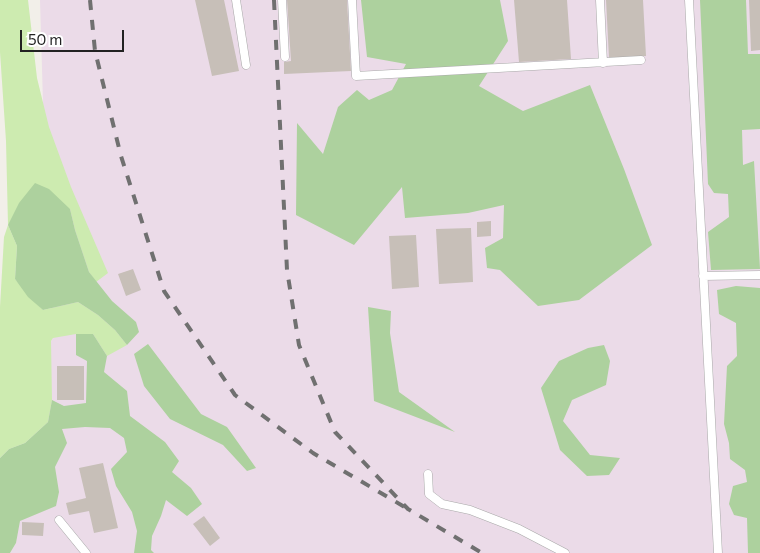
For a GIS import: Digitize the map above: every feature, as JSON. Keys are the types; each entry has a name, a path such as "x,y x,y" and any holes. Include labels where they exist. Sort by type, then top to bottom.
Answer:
{"lane":[{"path":"236,0 246,65"},
{"path":"282,0 285,58"},
{"path":"352,0 356,76 641,60"},
{"path":"600,0 603,63"},
{"path":"689,0 718,553"},
{"path":"704,276 760,275"},
{"path":"428,474 430,494 442,504 470,510 519,529 565,553"},
{"path":"59,520 86,553"}],"shaded area":[{"path":"40,0 760,0 760,553 10,553 16,543 18,488 48,422 51,341 53,338 45,172"}],"green space":[{"path":"0,0 28,0 37,78 49,127 71,187 108,273 96,282 89,272 70,209 8,225 6,141 0,52"},
{"path":"361,0 500,0 508,41 479,86 523,111 590,85 652,245 579,300 538,306 500,270 487,268 485,248 503,238 504,205 468,213 405,218 402,187 354,245 296,215 297,123 323,154 338,107 357,90 369,100 392,90 406,64 367,57"},
{"path":"700,0 746,0 748,54 760,54 760,129 742,130 743,165 754,161 760,269 711,270 708,232 729,217 728,194 714,193 708,184"},
{"path":"35,183 49,189 70,209 89,272 112,301 136,322 139,332 127,345 115,330 98,315 78,302 43,310 28,297 15,279 17,246 8,225 19,203"},
{"path":"8,225 17,246 15,279 43,310 78,302 98,315 115,330 127,345 107,356 93,334 76,334 53,338 51,341 52,400 48,422 25,443 9,449 0,458 0,307 4,237"},
{"path":"736,286 760,288 760,553 748,553 747,518 734,515 729,504 733,486 747,482 745,470 730,459 729,443 724,424 727,366 737,356 736,323 719,314 717,290"},
{"path":"368,307 391,311 390,333 399,392 455,432 374,401"},
{"path":"76,334 93,334 107,356 104,372 127,391 130,416 165,442 179,461 172,472 191,488 202,504 187,516 166,500 152,536 151,550 154,553 134,553 137,531 132,512 116,486 111,469 127,452 124,438 110,428 85,427 62,429 67,443 55,467 59,492 56,506 20,521 16,543 10,553 0,553 0,458 9,449 25,443 48,422 52,400 64,406 86,403 87,361 76,355"},
{"path":"148,344 201,414 227,427 256,468 247,471 223,445 170,419 144,386 134,354"},
{"path":"604,345 610,361 606,385 572,400 563,421 590,455 620,458 609,475 587,476 560,450 541,388 559,361 588,348"}],"building":[{"path":"195,0 224,0 239,71 212,76"},
{"path":"287,0 347,0 351,71 284,74 284,62 291,61"},
{"path":"514,0 567,0 571,59 519,62"},
{"path":"606,0 643,0 646,56 609,58"},
{"path":"749,0 760,0 760,50 751,51"},
{"path":"491,221 491,236 477,237 477,222"},
{"path":"471,228 473,282 439,284 436,229"},
{"path":"416,235 419,287 392,289 389,236"},
{"path":"133,269 141,290 126,296 118,274"},
{"path":"57,366 84,366 84,400 57,400"},
{"path":"103,463 118,528 94,533 89,511 69,515 66,503 86,498 79,468"},
{"path":"204,516 220,538 210,546 193,524"},
{"path":"22,522 44,523 43,536 22,535"}],"railway":[{"path":"90,0 95,51 121,156 164,291 235,395 313,453 408,509"},
{"path":"274,0 287,270 299,345 335,432 408,509 482,553"}]}
